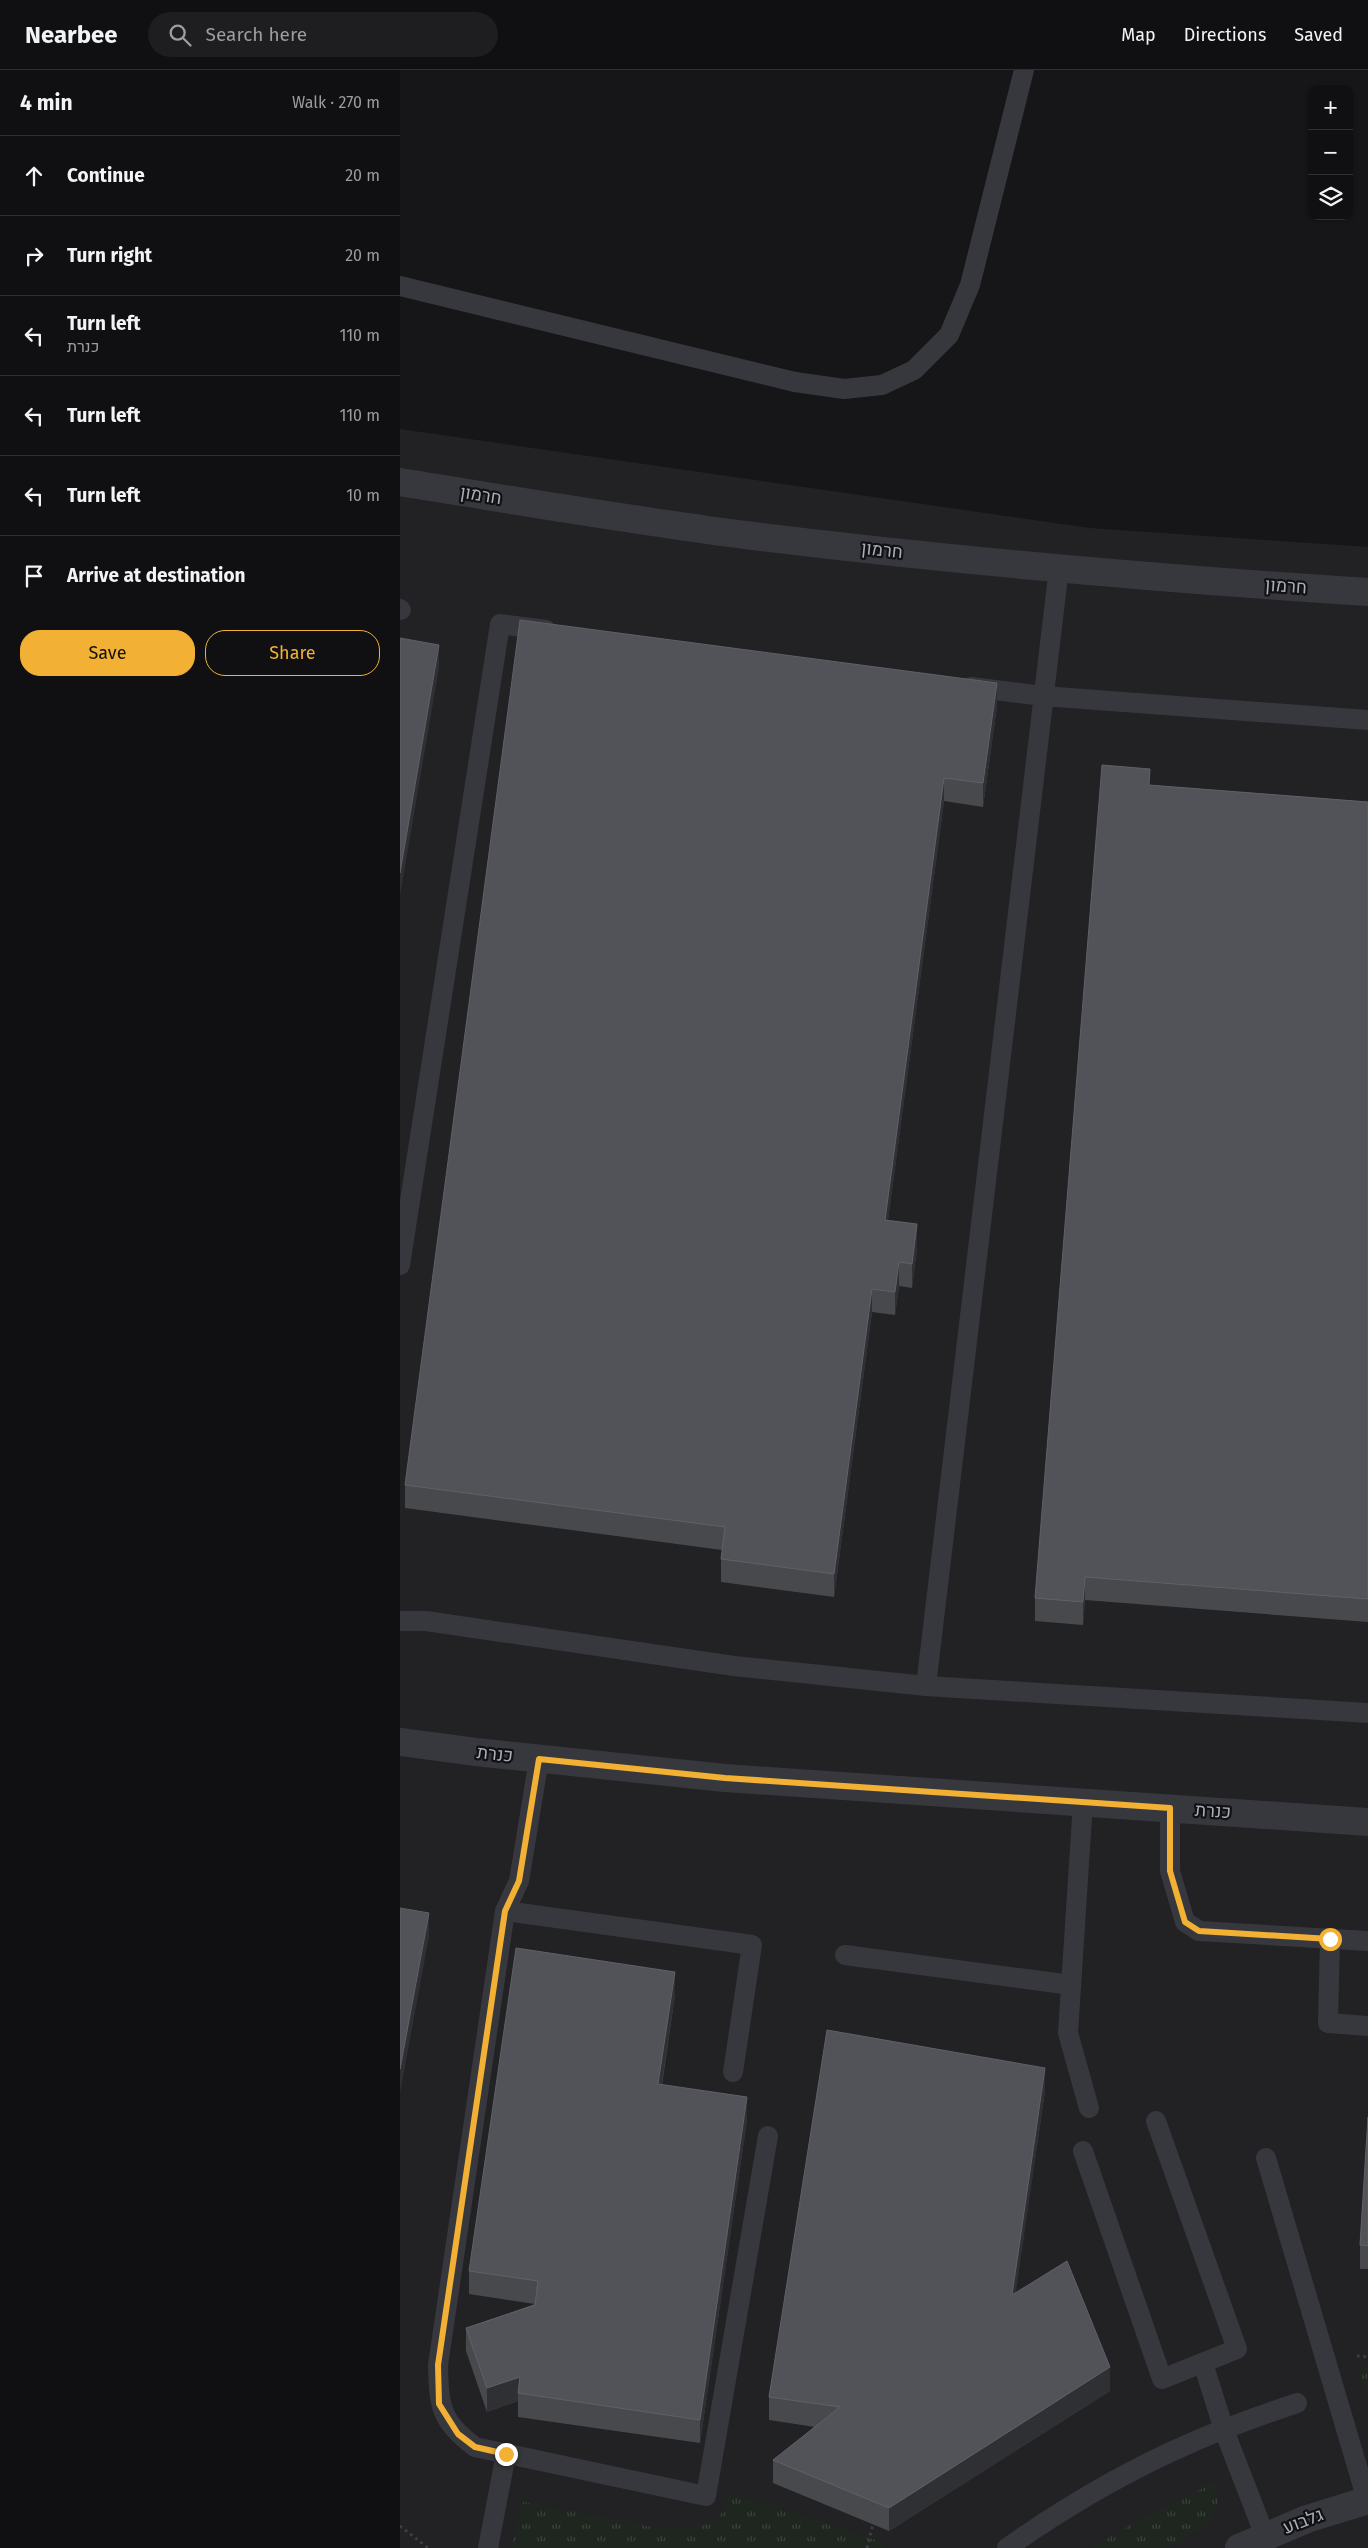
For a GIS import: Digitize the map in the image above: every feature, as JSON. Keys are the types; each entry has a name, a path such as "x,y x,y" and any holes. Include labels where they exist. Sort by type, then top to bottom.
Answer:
{"street":[{"name":"חרמון","path":"400,482 753,536 1162,578 1368,592"},
{"name":"כנרת","path":"400,1742 539,1759 725,1778 1368,1822"},
{"name":"גלבוע","path":"1239,2548 1344,2506 1368,2500"}],"lane":[{"path":"400,286 795,382 844,389 882,385 914,370 949,335 970,285 1024,70"},
{"path":"926,1686 1059,568"},
{"path":"400,1265 500,624 569,633"},
{"path":"954,684 1043,696 1368,720"},
{"path":"400,1621 426,1620 734,1666 926,1686 1368,1713"},
{"path":"539,1759 519,1881 505,1911 438,2365 439,2404 458,2434 475,2447 706,2496 768,2136"},
{"path":"1083,1802 1068,2033 1089,2108"},
{"path":"1170,1808 1170,1871 1185,1922 1199,1931 1368,1941"},
{"path":"505,1911 752,1945 733,2072"},
{"path":"1330,1939 1328,2023 1368,2026"},
{"path":"845,1955 1071,1985"},
{"path":"1082,2151 1162,2379 1203,2363 1237,2349 1156,2121"},
{"path":"1266,2158 1368,2500"},
{"path":"1203,2363 1224,2430 1265,2536"},
{"path":"1007,2548 1042,2523 1115,2480 1192,2442 1297,2402"},
{"path":"488,2548 506,2454"}],"path":[{"path":"867,2548 873,2524"},
{"path":"400,2526 428,2548"}],"shaded area":[{"path":"400,429 1090,528 1368,547 1368,2548 400,2548"}],"green space":[{"path":"1356,2367 1368,2368 1368,2393"},
{"path":"1215,2482 1218,2508 1208,2525 1168,2548 1091,2548 1141,2519"},
{"path":"731,2494 882,2542 883,2548 511,2548 523,2502 667,2530 691,2530 718,2520"}],"building":[{"path":"520,620 997,683 983,783 944,778 885,1220 917,1224 912,1264 899,1262 895,1292 872,1289 834,1574 721,1559 725,1527 405,1485"},
{"path":"400,638 439,645 400,873"},
{"path":"1102,765 1150,769 1149,785 1368,802 1368,1599 1085,1577 1083,1602 1035,1598"},
{"path":"400,1908 429,1913 400,2069"},
{"path":"516,1948 675,1972 658,2084 747,2097 700,2420 518,2393 520,2377 487,2388 466,2328 535,2305 538,2281 469,2271"},
{"path":"827,2030 1045,2068 1012,2295 1067,2261 1110,2367 889,2508 773,2460 840,2407 769,2397"},
{"path":"1368,2117 1368,2246 1360,2245"}],"route":[{"path":"506,2454 475,2447 458,2434 439,2404 438,2365 505,1911 519,1881 539,1759 725,1778 1170,1808 1170,1871 1185,1922 1199,1931 1330,1939"}]}
